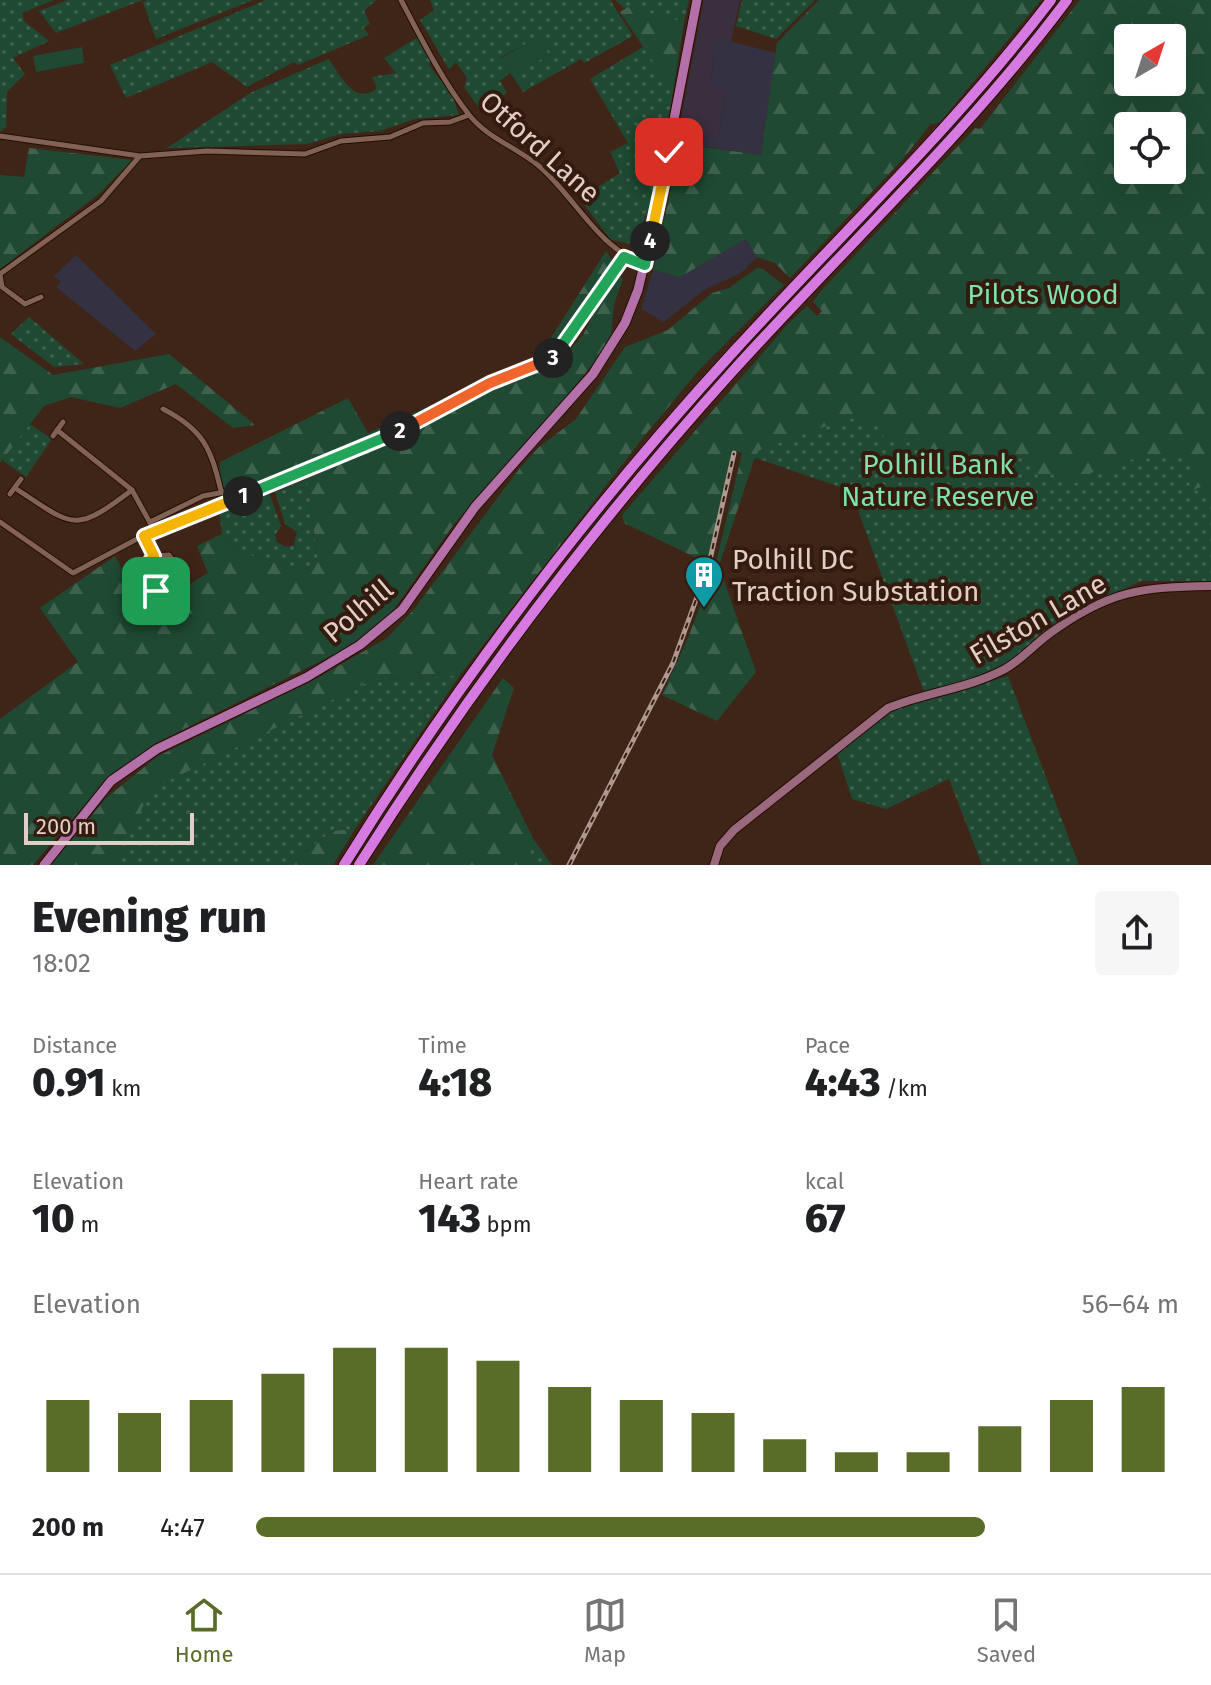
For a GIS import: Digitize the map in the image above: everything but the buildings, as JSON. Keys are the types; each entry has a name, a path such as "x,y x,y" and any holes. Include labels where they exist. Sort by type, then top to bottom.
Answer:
{"highway":[{"path":"344,865 454,699 596,510 745,339 947,126 1051,0"},
{"path":"359,865 474,692 624,497 734,370 961,130 1067,0"}],"main road":[{"name":"Polhill","path":"44,865 111,781 146,757 307,677 360,645 402,610 475,507 534,444 602,361 629,313 645,265 697,0"}],"street":[{"name":"Otford Lane","path":"401,0 469,115 487,134 537,164 571,198 611,248 645,265"},
{"path":"0,136 140,156 207,151 305,154 341,141 390,137 423,123 450,122 469,115"},
{"path":"41,297 25,304 2,287 0,274 101,201 140,156"},
{"path":"0,522 73,573 154,530 387,437 490,383 549,361 559,353 624,257"},
{"path":"163,409 180,417 211,449 221,491"},
{"path":"63,422 55,433 132,490 154,530"},
{"path":"10,494 21,479"},
{"path":"15,488 56,516 75,521 93,520 132,490"},
{"path":"150,522 221,491 246,488 248,495"},
{"path":"144,536 154,556"},
{"path":"169,555 183,575 179,583 162,593 156,591 144,569 154,556 169,555"},
{"name":"Filston Lane","path":"714,865 720,846 734,830 888,708 919,696 949,691 1008,667 1051,633 1108,599 1144,588 1211,586"}],"shaded area":[{"path":"704,0 740,0 731,42 718,39 710,80 726,89 718,137 679,129"},
{"path":"718,38 776,53 761,155 675,142 679,129 718,137 726,90 710,81"},
{"path":"746,239 757,257 741,273 704,290 664,322 641,309 653,270 680,277"},
{"path":"76,255 156,334 135,351 56,287 61,282 54,276"}],"green space":[{"path":"0,0 54,0 22,13 24,21 49,41 13,58 25,74 7,92 6,127 0,132"},
{"path":"68,0 143,0 56,33 39,11"},
{"path":"253,0 156,39 143,2"},
{"path":"266,0 376,0 364,11 370,24 363,28 369,35 298,65 294,62 247,87 212,62 126,98 110,65"},
{"path":"430,0 610,0 633,36 584,63 581,59 523,92 512,75 549,55 537,38 501,57 510,73 500,81 507,93 479,108 464,87 467,78 456,62 449,69 420,20 434,10"},
{"path":"615,0 689,0 684,22 624,8"},
{"path":"742,0 815,0 776,39 736,26"},
{"path":"819,0 1041,0 940,122 931,124 902,160 790,278 775,263 757,257 746,239 680,277 653,270 681,144 761,155 777,43"},
{"name":"Pilots Wood","path":"1080,0 1211,0 1211,495 1203,486 1193,490 1185,477 1192,465 1184,456 1124,460 1118,473 1108,476 1103,468 1070,485 1063,475 1038,474 1031,458 986,452 962,470 953,470 956,463 945,456 911,441 903,445 884,438 877,425 849,418 757,451 719,566 756,672 717,721 662,695 715,567 742,453 733,450 707,563 624,523 622,515 788,324 807,306 817,316 822,311 813,302 821,291 975,128 980,129"},
{"path":"628,7 684,22 674,86 656,66 620,12"},
{"path":"418,37 431,60 429,65 452,95 459,115 415,119 380,131 341,134 307,144 167,148 250,93 329,59 349,87 362,94 369,93 377,88 372,77 396,73 384,58"},
{"path":"538,37 549,55 512,76 501,58"},
{"path":"82,47 84,63 36,72 33,56"},
{"path":"643,47 674,86 654,200 632,244 611,240 580,199 620,173 610,152 628,143 590,79"},
{"path":"29,148 132,160 99,194 0,269 0,175 24,177"},
{"path":"606,251 614,263 548,357 542,352"},
{"path":"757,268 784,285 700,369 645,435 460,675 370,681 152,789 112,865 51,865 106,798 158,756 312,681 387,638 415,608 520,468 538,448 576,419 625,347 668,330 712,293 729,288"},
{"path":"620,277 623,279 614,304 611,336 603,351 543,426 454,524 390,615 347,648 156,743 106,784 33,865 0,865 0,719 78,662 40,608 115,556 145,611 208,573 197,546 222,534 242,553 305,570 318,561 307,479 483,393 555,366 583,335 602,298"},
{"path":"29,317 84,364 54,367 11,334"},
{"path":"0,337 53,375 169,354 255,425 233,428 176,384 120,408 71,397 44,406 0,463"},
{"path":"469,389 357,444 218,500 220,462 348,398 368,433"},
{"name":"Polhill Bank Nature Reserve","path":"849,417 1185,455 1211,487 1211,581 1141,581 1066,617 1005,665 950,687 924,692 851,491 753,457 755,450"},
{"path":"30,424 52,439 26,477 2,460"},
{"path":"307,479 318,561 305,570 242,553 222,534 219,509 269,492 281,526 275,535 277,542 286,547 294,545 297,532 285,524 275,492"},
{"path":"460,675 355,829 332,831 288,865 112,865 151,789 370,681"},
{"path":"1008,676 1079,865 982,865 949,779 886,809 852,799 837,753 890,710"},
{"path":"503,678 514,688 492,755 534,840 526,865 373,865"},
{"path":"355,829 333,865 288,865 332,831"},
{"path":"534,840 552,865 526,865"}],"railway":[{"path":"569,865 673,663 709,564 734,453"}],"place":[{"name":"Polhill DC Traction Substation","path":"704,609"}],"route":[{"path":"156,591 144,569 154,556 144,536 154,530 270,488 352,453 411,426 490,383 549,361 559,353 624,257 645,265 669,152"}]}
